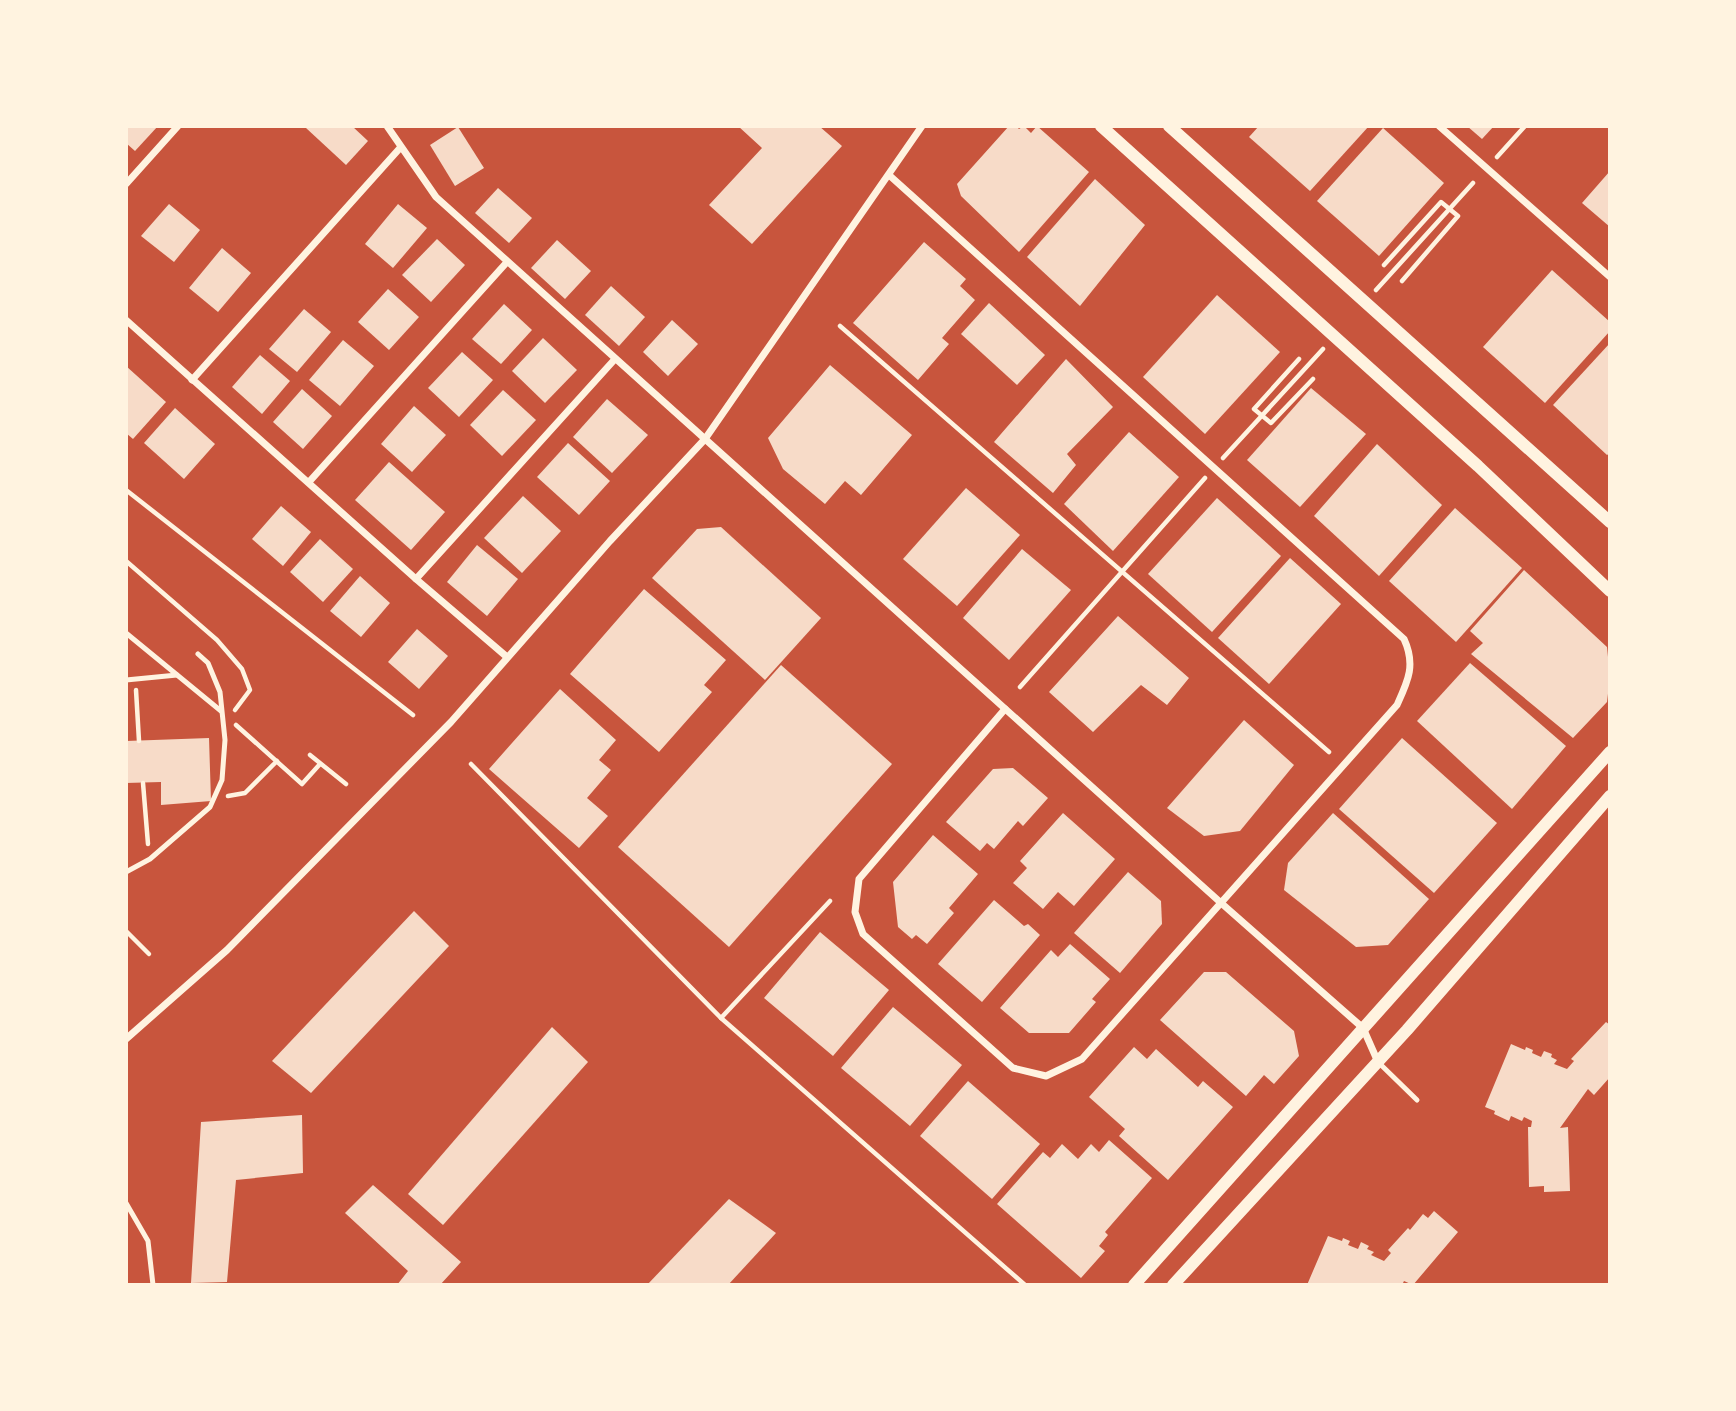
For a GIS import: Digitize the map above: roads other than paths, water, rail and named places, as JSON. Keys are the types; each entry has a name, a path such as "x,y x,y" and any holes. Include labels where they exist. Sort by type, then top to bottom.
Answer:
{"street":[{"path":"126,184 178,126"},
{"path":"387,126 436,197 1363,1028 1378,1062"},
{"path":"126,1039 246,930 450,722 705,439 922,126"},
{"path":"1101,126 1609,588"},
{"path":"1169,126 1610,522"},
{"path":"1439,126 1610,277"},
{"path":"192,380 400,148"},
{"path":"889,176 1404,639 1409,650 1410,676 1397,705 1082,1059 1046,1076 1013,1068 863,934 855,912 859,878 1005,709"},
{"path":"309,482 507,262"},
{"path":"126,320 507,657"},
{"path":"416,579 615,359"},
{"path":"1134,1285 1610,752"},
{"path":"1173,1285 1378,1062 1610,796"}],"lane":[{"path":"126,633 220,711"},
{"path":"126,872 150,859 210,807 222,780 225,740 220,692 208,663 198,654"},
{"path":"126,680 177,675"},
{"path":"1378,1062 1417,1100"},
{"path":"126,1203 148,1241 153,1285"}]}
